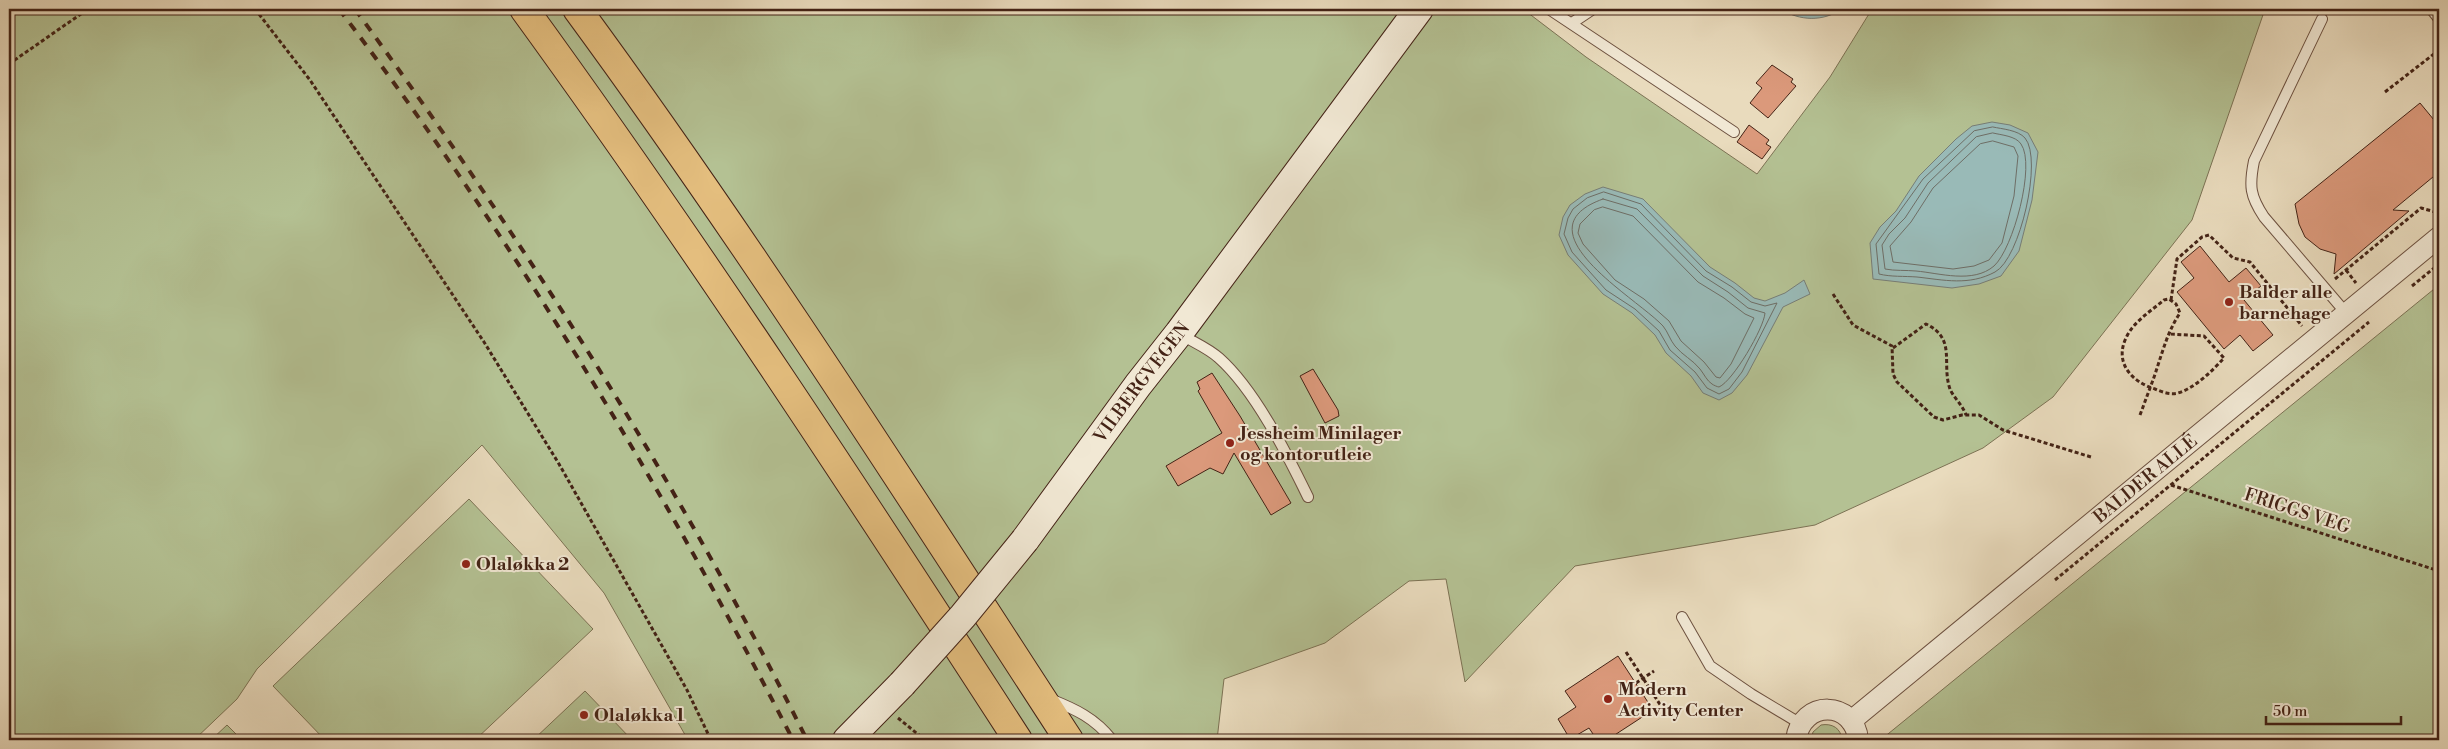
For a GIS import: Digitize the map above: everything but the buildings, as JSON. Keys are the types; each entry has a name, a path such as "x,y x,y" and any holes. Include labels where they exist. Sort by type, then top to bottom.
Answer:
{"highway":[{"path":"524,9 666,210 802,409 1018,740"},
{"path":"577,9 702,184 782,301 1069,740"}],"main road":[{"name":"VILBERGVEGEN","path":"847,740 902,684 963,616 1025,540 1138,385 1179,333 1419,9"}],"street":[{"name":"BALDER ALLÉ","path":"1851,720 2439,237"},
{"path":"1799,732 1816,712 1825,709 1844,714 1851,720 1856,729 1858,740"}],"lane":[{"path":"1549,9 1734,132"},
{"path":"1572,23 1593,9"},
{"path":"2432,9 2439,19"},
{"path":"2322,19 2254,162 2249,184 2255,203 2264,217 2346,313"},
{"path":"1179,333 1218,358 1243,385 1268,423 1308,497"},
{"path":"1682,617 1710,666 1759,700 1799,732"},
{"path":"1039,694 1092,718 1112,740"}],"path":[{"path":"9,64 88,9"},
{"path":"256,9 310,80 484,342 559,464 687,690 711,740"},
{"path":"2385,92 2439,50"},
{"path":"2324,287 2421,208 2439,212"},
{"path":"2170,300 2177,259 2202,237 2209,235 2233,258 2250,262 2302,326"},
{"path":"2346,270 2356,283"},
{"path":"1834,294 1853,325 1893,348"},
{"path":"2140,415 2150,388 2157,373 2168,334 2172,324 2180,314 2176,304 2170,300 2164,300 2135,325 2123,345 2124,364 2129,374 2150,388 2166,393 2177,393 2196,383 2224,358 2204,336 2168,334"},
{"path":"1893,348 1928,324 1945,340 1948,356 1947,377 1951,391 1958,398 1966,415"},
{"path":"1893,348 1893,374 1897,382 1908,390 1928,412 1943,420 1966,415 1979,415 2002,430 2091,457"},
{"name":"FRIGGS VEG","path":"2146,477 2439,571"},
{"path":"1626,652 1661,706"},
{"path":"1636,683 1654,671"},
{"path":"882,705 925,740"}],"green space":[{"path":"9,9 1523,9 1586,57 1757,174 1830,77 1872,9 2265,9 2192,220 2053,397 1983,448 1815,525 1575,566 1465,682 1446,579 1409,581 1325,643 1224,679 1217,740 688,740 604,593 482,445 257,669 237,699 194,740 9,740"},
{"path":"2439,285 2439,740 1885,740 1883,738"},
{"name":"Olaløkka 2","path":"469,499 593,629 475,740 325,740 273,686"},
{"name":"Olaløkka 1","path":"585,691 632,740 533,740"},
{"path":"227,725 242,740 211,740"},
{"path":"1821,725 1829,725 1838,729 1842,740 1811,740 1813,732"}],"water":[{"path":"1781,9 1842,9 1819,18 1803,18"},
{"path":"1992,122 2010,125 2028,133 2038,152 2032,200 2019,251 2001,276 1979,284 1952,288 1873,279 1870,243 1880,227 1896,211 1919,176 1956,139 1972,126"},
{"path":"1603,187 1643,199 1710,267 1754,298 1765,301 1785,293 1804,280 1810,294 1783,307 1747,375 1732,393 1719,400 1703,393 1691,376 1666,353 1655,335 1632,313 1603,294 1568,255 1559,235 1563,217 1570,205 1585,194"}],"railway":[{"path":"339,9 465,184 525,274 582,365 638,457 691,550 793,740"},
{"path":"355,9 479,185 539,274 596,365 706,550 758,644 807,740"}],"place":[{"name":"Balder alle barnehage","path":"2229,302"},
{"name":"Jessheim Minilager og kontorutleie","path":"1230,443"},
{"name":"Olaløkka 2","path":"466,564"},
{"name":"Modern Activity Center","path":"1608,699"},
{"name":"Olaløkka 1","path":"584,715"}]}
